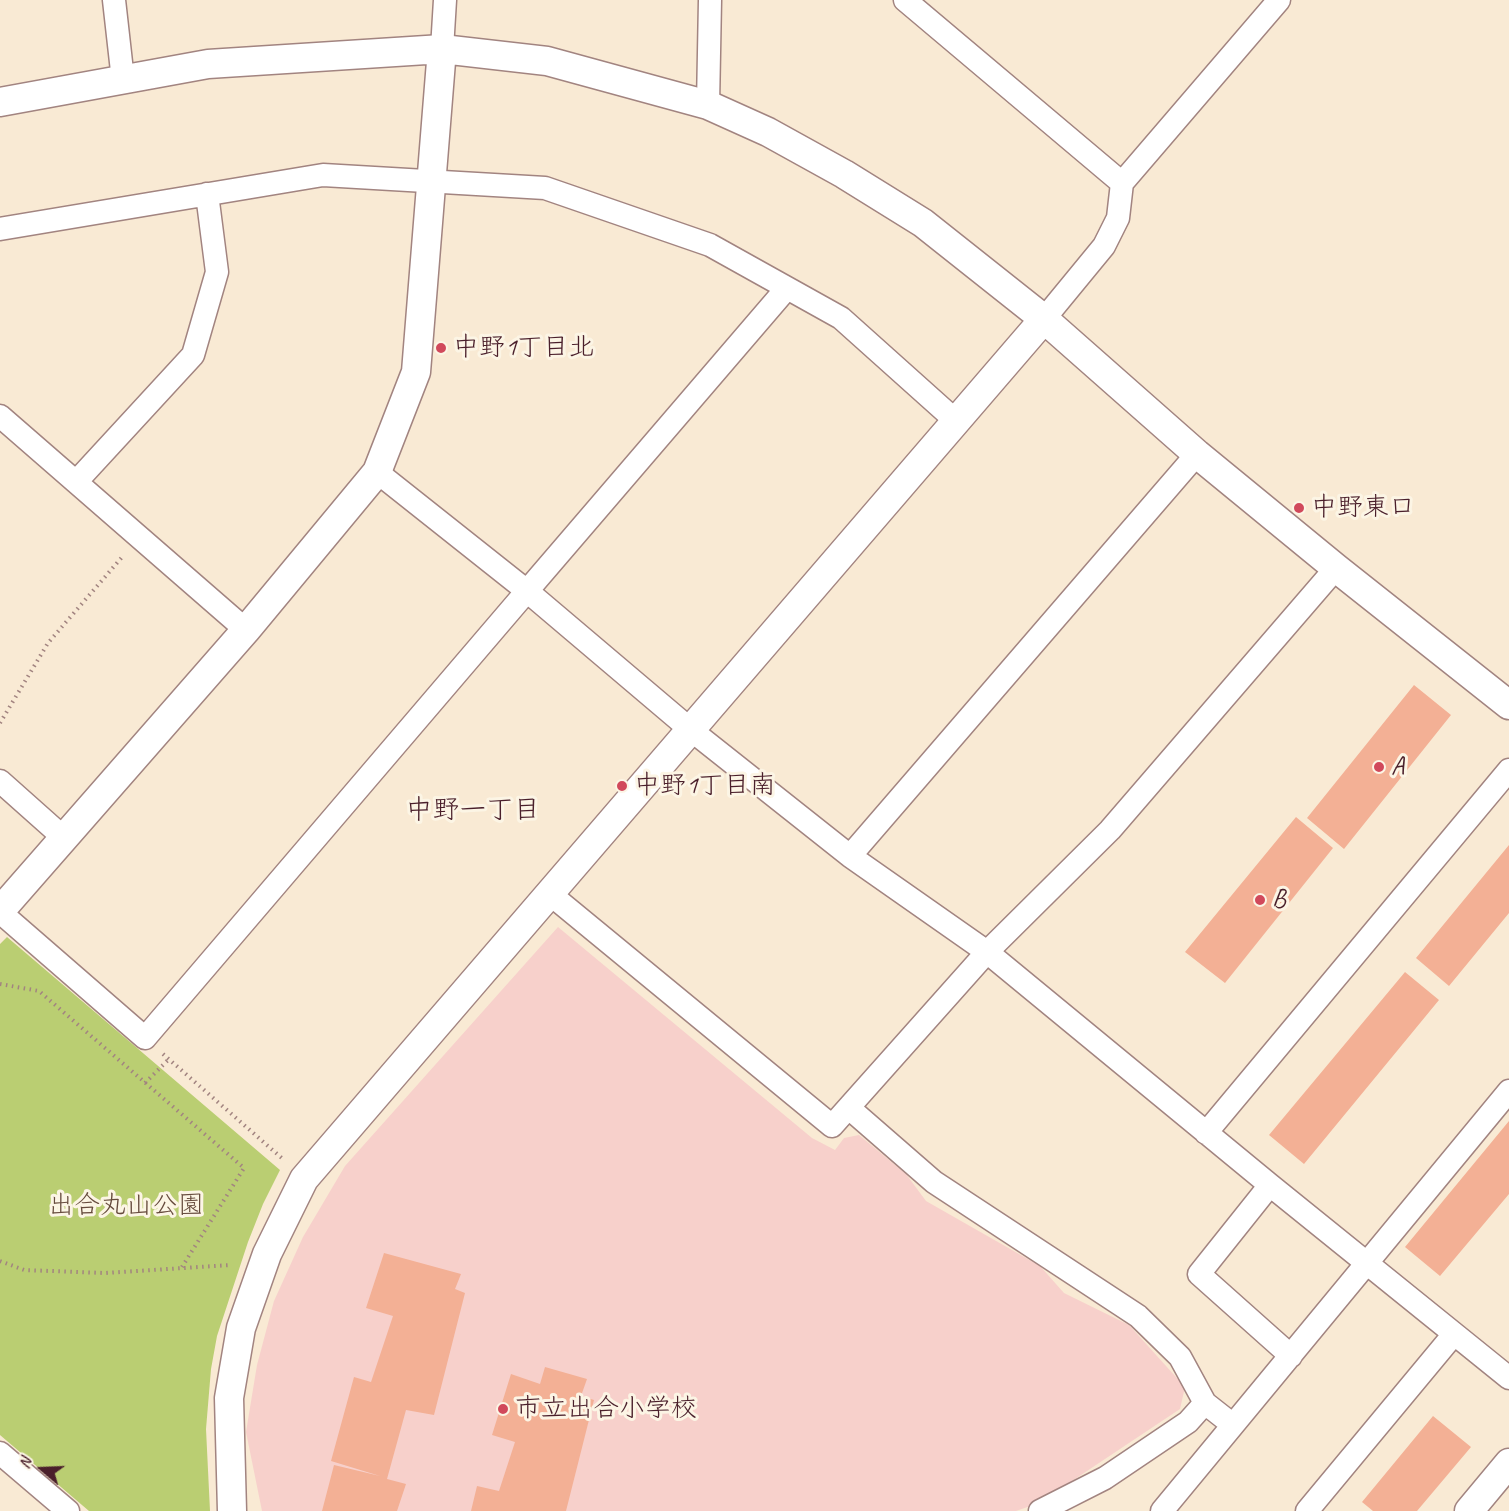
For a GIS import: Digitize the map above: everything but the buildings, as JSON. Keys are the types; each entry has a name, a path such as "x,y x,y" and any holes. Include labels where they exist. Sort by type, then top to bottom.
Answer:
{"street":[{"path":"114,0 123,80"},
{"path":"445,0 416,372 377,472 246,630 0,912 145,1038 787,288"},
{"path":"708,105 710,0"},
{"path":"905,0 1122,183"},
{"path":"232,1511 229,1398 241,1328 264,1264 304,1179 1044,319 1104,246 1118,218 1122,183 1279,0"},
{"path":"0,102 208,64 442,49 547,61 708,105 768,132 834,168 923,223 1044,319 1197,454 1509,705"},
{"path":"0,229 323,175 545,188 710,245 841,318 956,421"},
{"path":"76,482 193,356 217,272 207,194"},
{"path":"0,416 246,630"},
{"path":"850,856 1197,454"},
{"path":"377,472 527,591 691,730 850,856 987,952 1509,1378"},
{"path":"550,894 832,1126 987,952 1110,830 1336,568"},
{"path":"1206,1133 1509,770"},
{"path":"0,781 64,838"},
{"path":"1162,1511 1509,1092"},
{"path":"849,1108 934,1182 1138,1316 1179,1358 1205,1403 1233,1425"},
{"path":"1270,1185 1199,1274 1291,1356"},
{"path":"1307,1511 1454,1334"},
{"path":"1040,1511 1105,1478 1188,1422 1205,1403"},
{"path":"0,1453 43,1503 68,1511"},
{"path":"1469,1511 1509,1463"}],"path":[{"path":"0,723 48,644 140,537"},
{"path":"0,984 39,991 244,1168 182,1267"},
{"path":"145,1038 304,1179"},
{"path":"146,1083 169,1059"},
{"path":"0,1261 24,1270 105,1273 264,1264"}],"shaded area":[{"path":"558,927 812,1138 835,1150 844,1138 859,1135 906,1174 926,1201 1040,1266 1064,1293 1129,1325 1185,1387 1180,1409 1039,1503 1016,1511 262,1511 246,1432 257,1365 274,1301 303,1237 345,1166"}],"green space":[{"name":"出合丸山公園","path":"7,937 280,1170 248,1242 217,1336 211,1369 206,1429 210,1511 89,1511 0,1435 0,944"}],"place":[{"name":"中野1丁目北","path":"441,348"},
{"name":"中野東口","path":"1299,508"},
{"name":"A","path":"1379,767"},
{"name":"中野1丁目南","path":"622,786"},
{"name":"B","path":"1260,900"},
{"name":"市立出合小学校","path":"503,1409"}],"district":[{"name":"中野一丁目","path":"473,811"}]}
